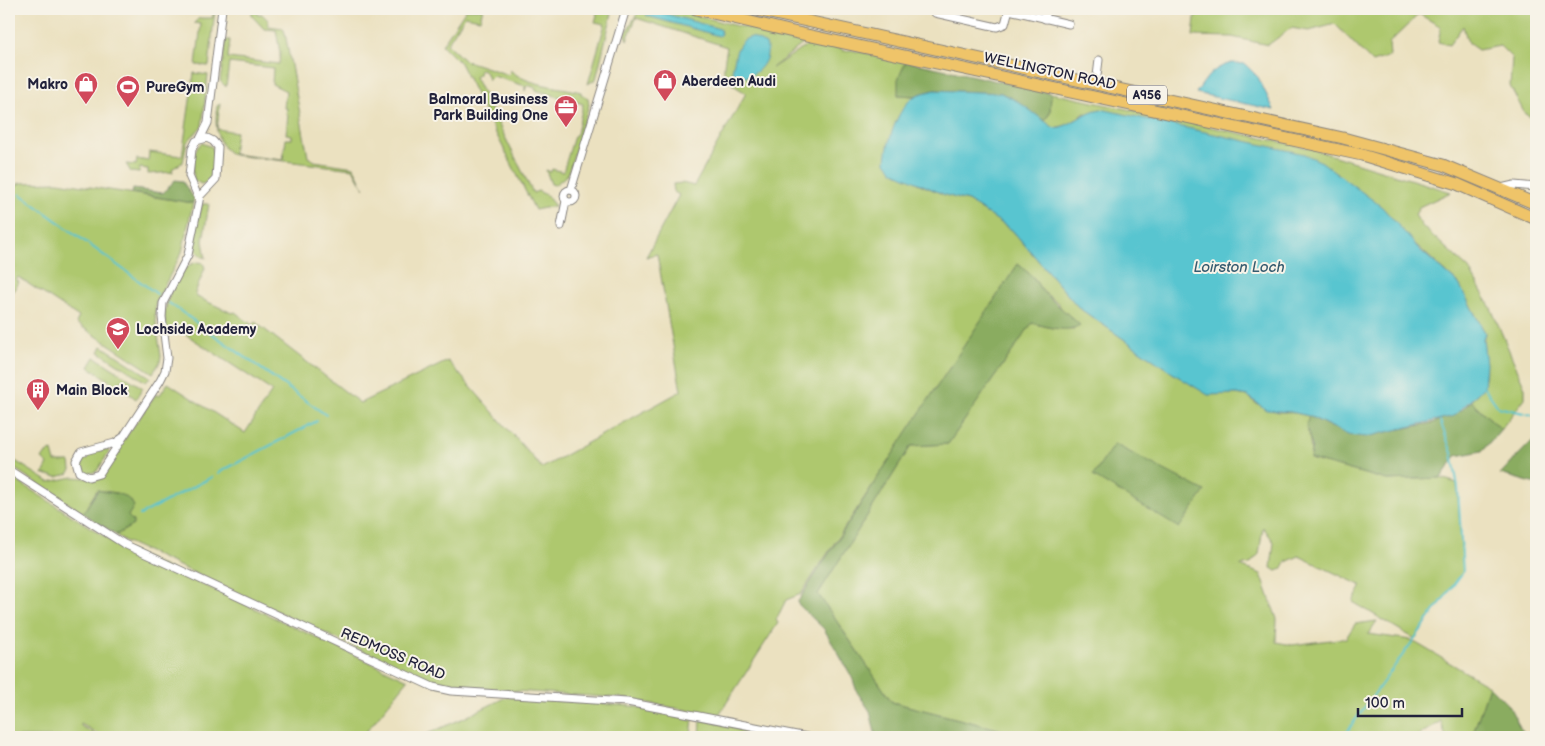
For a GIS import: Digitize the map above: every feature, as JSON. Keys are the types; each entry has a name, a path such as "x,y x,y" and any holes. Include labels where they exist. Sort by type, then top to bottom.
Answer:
{"main road":[{"name":"WELLINGTON ROAD","path":"696,9 793,32 1362,155 1457,184 1536,219"},
{"name":"WELLINGTON ROAD","path":"752,9 1362,142 1443,165 1536,204"}],"street":[{"path":"200,139 208,124 222,9"},
{"path":"620,9 622,19"},
{"path":"562,226 566,201 572,202 576,198 575,192 571,190 626,9"},
{"path":"934,9 935,13 997,27 1005,24 1009,10 1069,24"},
{"path":"1045,19 1047,9"},
{"path":"1096,84 1098,60"},
{"path":"122,438 116,443 82,452 76,460 79,472 89,477 98,475 122,438 165,371 167,354 162,306 166,294 188,256 200,199 207,188 214,183 218,170 219,149 213,141 208,124"},
{"path":"200,199 189,176 193,144 200,139 206,138 213,141"},
{"name":"WELLINGTON ROAD","path":"1501,188 1508,185 1536,187"},
{"path":"194,186 207,188"},
{"name":"REDMOSS ROAD","path":"9,470 129,547 433,687 460,691 623,701 807,737"}],"green space":[{"path":"215,9 209,66 196,65 201,24 194,23 199,18 212,18"},
{"path":"252,9 257,9 257,14 262,14 268,20 268,26 283,28 285,33 308,157 314,161 354,167 364,189 353,169 233,155 223,146 216,127 217,106 220,104 217,129 236,132 233,154 283,160 286,139 292,139 292,135 286,134 288,114 286,114 287,108 284,108 286,91 272,84 273,68 229,63 226,87 220,81 226,40 230,40 228,58 279,64 280,53 276,30 264,29 252,16"},
{"path":"466,9 483,9 480,19 465,16 447,44 464,60 509,75 510,70 525,79 544,85 581,92 581,94 588,98 589,105 568,174 555,185 551,184 546,170 551,172 552,169 563,172 574,136 577,134 583,104 535,90 536,88 527,85 525,91 525,86 493,76 489,80 484,70 480,69 479,74 475,77 533,193 538,191 546,195 555,206 535,210 460,63 442,45"},
{"path":"595,9 613,9 596,79 588,84 605,24 595,22 597,15"},
{"path":"640,9 673,9 737,26 805,39 804,43 772,68 806,46 808,41 841,48 843,51 851,50 906,61 898,95 915,96 898,117 917,183 945,195 968,201 1012,230 1079,308 1174,374 1208,394 1248,396 1255,403 1278,412 1291,412 1309,416 1310,459 1387,480 1441,478 1457,483 1463,572 1415,639 1353,602 1362,586 1299,556 1286,562 1282,569 1277,571 1271,568 1274,542 1263,527 1259,554 1250,564 1240,566 1261,574 1277,619 1276,642 1292,645 1346,638 1355,624 1377,621 1368,634 1411,640 1489,686 1472,737 1446,737 1441,721 1416,737 1029,737 892,702 818,594 911,446 948,444 1032,323 1052,328 1074,329 1058,303 1042,291 1033,277 1018,264 801,594 786,600 776,620 778,623 718,716 621,698 439,686 125,541 116,535 133,525 128,516 132,502 117,493 97,490 83,513 9,465 9,457 49,482 73,477 97,479 156,394 159,396 168,383 245,433 272,391 176,328 171,334 166,327 165,316 171,290 186,268 194,263 203,263 205,268 195,293 197,297 232,313 235,312 252,325 255,322 360,403 448,361 542,468 681,391 657,254 646,257 679,195 674,192 673,184 682,183 694,186 746,93 731,83 725,75 724,64 727,47 636,18 627,40 625,34"},
{"path":"1196,9 1536,9 1536,120 1525,114 1510,86 1512,58 1500,46 1478,50 1468,43 1463,26 1449,45 1438,42 1441,27 1419,14 1389,43 1390,56 1372,62 1335,24 1309,31 1291,28 1268,45 1232,37 1193,36"},
{"path":"906,61 1051,93 1050,112 1044,122 1019,102 1001,93 934,90 915,96 898,95 898,79"},
{"path":"194,73 208,75 202,126 187,142 183,162 172,169 173,172 148,174 148,169 140,168 139,173 131,172 126,164 136,165 137,159 148,161 149,152 182,156"},
{"path":"1051,93 1309,148 1451,192 1419,207 1415,215 1422,226 1469,269 1491,308 1525,388 1525,398 1501,429 1471,401 1484,382 1486,374 1483,352 1485,333 1459,284 1337,173 1085,113 1068,125 1054,128 1044,122 1050,112"},
{"path":"202,143 212,147 214,163 209,179 201,184 194,180 193,165 196,150"},
{"path":"175,180 182,181 194,198 193,203 132,193 133,189 163,193"},
{"path":"58,182 193,203 182,252 156,302 155,315 161,356 160,362 153,373 76,323 79,317 18,277 16,280 19,282 9,297 9,184"},
{"path":"202,204 209,204 203,241 206,258 199,255 194,242"},
{"path":"1018,264 1033,277 1042,291 1080,325 1074,328 1062,329 1032,323 948,444 911,446 818,594 892,702 1029,737 876,737 870,711 857,692 852,677 824,629 797,603"},
{"path":"102,346 150,377 146,382 99,352"},
{"path":"95,357 143,388 136,399 127,392 130,387 121,381 117,386 89,367"},
{"path":"1471,401 1501,429 1482,451 1456,456 1441,478 1387,480 1310,459 1312,446 1306,426 1309,416 1331,427 1400,429 1433,423 1462,410"},
{"path":"1536,437 1536,484 1500,474"},
{"path":"1114,444 1205,491 1179,528 1093,476"},
{"path":"107,449 109,452 97,471 88,474 82,471 80,461 84,455"},
{"path":"52,451 55,462 70,462 71,470 68,474 57,477 43,474 48,464 42,459 46,453"},
{"path":"9,476 118,545 408,680 362,737 104,737 81,724 81,726 100,737 9,737"},
{"path":"98,490 122,495 130,501 134,506 128,516 133,521 133,525 116,535 83,513"},
{"path":"1489,686 1509,706 1525,737 1472,737"},
{"path":"506,697 631,706 693,718 691,737 420,737"},
{"path":"701,719 790,737 700,737"}],"water":[{"path":"649,9 720,29 721,34 719,36 647,16 646,12"},
{"path":"752,37 766,44 767,56 765,62 751,75 738,78 732,71 737,50 742,42"},
{"path":"1232,63 1245,64 1258,77 1274,110 1196,93 1203,82 1215,70"},
{"name":"Loirston Loch","path":"934,90 1001,93 1019,102 1054,128 1066,125 1095,110 1101,109 1304,154 1322,162 1382,207 1420,250 1459,284 1485,333 1483,339 1486,364 1484,387 1454,416 1366,437 1348,435 1309,416 1266,410 1248,396 1236,394 1208,395 1174,374 1079,308 1012,230 968,201 945,195 894,172 886,162 888,145 898,117 909,101 915,96"}],"waterway":[{"path":"20,194 157,294"},
{"path":"169,303 326,415"},
{"path":"1484,387 1498,407 1536,416"},
{"path":"218,473 317,421"},
{"path":"1343,737 1463,572 1458,487 1452,453 1440,421"},
{"path":"140,515 212,477"}],"place":[{"name":"Aberdeen Audi","path":"665,102"},
{"name":"Makro","path":"86,105"},
{"name":"PureGym","path":"128,108"},
{"name":"Balmoral Business Park Building One","path":"566,128"},
{"name":"Lochside Academy","path":"118,350"},
{"name":"Main Block","path":"38,411"}]}
